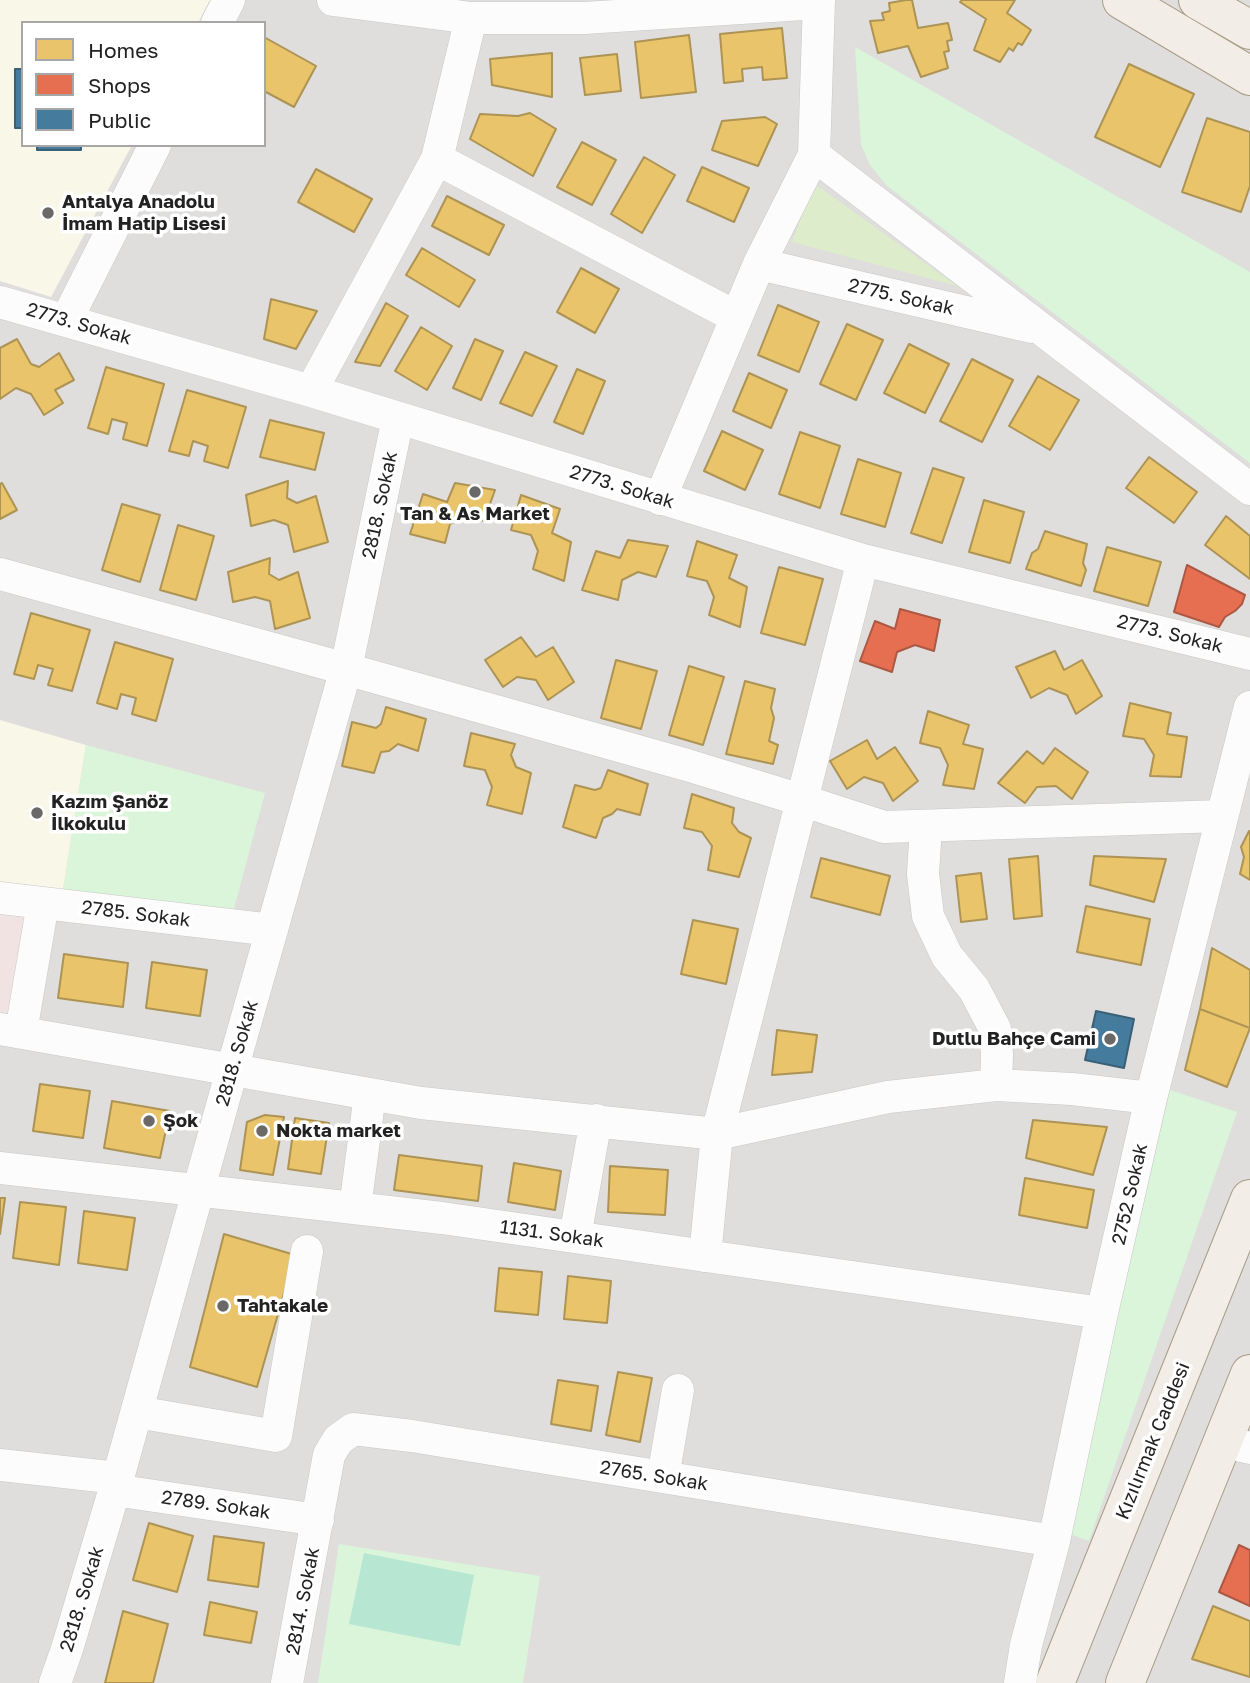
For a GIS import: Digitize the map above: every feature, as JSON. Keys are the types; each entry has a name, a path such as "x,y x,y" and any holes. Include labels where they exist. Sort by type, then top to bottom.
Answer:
{"main road":[{"path":"1122,0 1250,76"},
{"path":"1198,0 1250,30"},
{"name":"Kızılırmak Caddesi","path":"1055,1683 1250,1199"},
{"path":"1125,1683 1236,1445 1250,1374"}],"street":[{"path":"218,21 229,0"},
{"path":"333,0 471,18 584,9 819,2 814,155 759,264 660,499"},
{"path":"311,391 437,159 471,18"},
{"path":"66,321 154,147"},
{"path":"814,155 1250,489"},
{"path":"437,159 736,317"},
{"name":"2775. Sokak","path":"759,264 1042,330"},
{"name":"2773. Sokak","path":"0,302 311,391 863,560 1250,654"},
{"name":"2818. Sokak","path":"55,1683 116,1484 346,669 398,418"},
{"path":"705,1256 718,1133 863,560"},
{"path":"0,574 687,765 884,827 1222,816"},
{"name":"2752 Sokak","path":"1020,1683 1026,1645 1054,1541 1102,1314 1152,1098 1222,816 1242,779 1250,707"},
{"path":"926,826 923,874 928,916 947,956 974,989 995,1029 996,1085"},
{"name":"2785. Sokak","path":"0,898 272,930"},
{"path":"43,903 10,1031 421,1103 718,1133 888,1097 996,1085 1072,1089 1152,1098"},
{"path":"355,1208 370,1094"},
{"path":"575,1237 596,1121"},
{"name":"1131. Sokak","path":"0,1168 442,1218 1102,1314"},
{"path":"136,1412 276,1436 307,1251"},
{"path":"663,1477 678,1390"},
{"name":"2765. Sokak","path":"318,1520 329,1455 338,1440 352,1429 412,1436 1054,1541"},
{"name":"2789. Sokak","path":"0,1465 318,1520"},
{"name":"2814. Sokak","path":"287,1683 318,1520"}],"shaded area":[{"path":"0,0 1250,0 1250,1683 0,1683"},
{"name":"Antalya Anadolu İmam Hatip Lisesi","path":"0,0 210,0 199,21 21,21 21,147 131,147 51,297 0,281"},
{"name":"Kazım Şanöz İlkokulu","path":"0,720 86,745 63,890 0,882"},
{"path":"0,887 247,942 29,918 9,1018 0,1017"}],"green space":[{"path":"855,47 1250,272 1250,463 887,186 870,165 861,145"},
{"path":"814,185 822,189 957,286 792,242"},
{"path":"86,745 265,793 234,909 63,890"},
{"path":"1170,1090 1237,1112 1089,1541 1067,1533"},
{"path":"339,1544 540,1576 523,1683 318,1683"},
{"path":"364,1553 474,1575 460,1646 349,1624"}],"building: Homes":[{"path":"912,0 918,28 948,23 952,40 947,41 949,51 944,52 948,68 921,77 908,46 878,53 870,21 884,20 882,13 890,11 889,3"},
{"path":"1015,0 1007,13 1031,30 1022,45 1018,43 1013,51 1009,48 1000,62 974,50 986,19 960,2"},
{"path":"782,28 787,78 763,80 762,67 742,69 743,81 724,83 720,34"},
{"path":"689,35 696,92 641,98 635,42"},
{"path":"266,38 316,66 294,107 266,92"},
{"path":"552,53 552,97 492,85 490,59"},
{"path":"617,54 621,91 585,95 580,58"},
{"path":"1129,64 1194,94 1160,167 1095,137"},
{"path":"530,113 556,129 533,176 470,139 480,114 518,116"},
{"path":"765,117 777,124 758,166 712,150 722,121"},
{"path":"1207,118 1250,132 1250,186 1241,212 1182,192"},
{"path":"582,142 616,160 592,205 557,187"},
{"path":"644,157 675,175 642,233 611,214"},
{"path":"702,167 749,188 734,222 687,201"},
{"path":"316,169 372,199 354,232 298,202"},
{"path":"447,196 504,225 489,255 432,226"},
{"path":"422,248 475,280 459,307 406,275"},
{"path":"581,268 619,289 595,333 557,312"},
{"path":"271,299 317,311 296,349 264,339"},
{"path":"386,303 408,316 380,366 355,362"},
{"path":"778,305 819,322 799,372 758,355"},
{"path":"847,324 883,340 856,400 820,384"},
{"path":"421,327 452,346 427,390 395,371"},
{"path":"17,339 31,364 39,367 59,353 74,380 55,390 63,403 44,415 31,394 16,388 0,399 0,348"},
{"path":"475,339 503,351 481,400 453,388"},
{"path":"909,344 949,364 925,413 884,393"},
{"path":"525,352 557,366 532,416 500,403"},
{"path":"972,359 1013,380 982,442 940,421"},
{"path":"106,367 164,384 147,446 123,439 127,423 112,419 108,434 88,428"},
{"path":"577,369 605,381 583,434 554,422"},
{"path":"749,373 787,390 771,428 733,411"},
{"path":"1038,376 1079,400 1050,450 1009,426"},
{"path":"187,390 246,407 228,468 204,461 208,446 193,441 189,456 169,451"},
{"path":"270,420 324,433 315,470 260,457"},
{"path":"722,431 763,450 745,490 704,471"},
{"path":"800,432 840,446 820,508 779,494"},
{"path":"1149,457 1197,492 1174,523 1126,488"},
{"path":"858,459 901,473 885,527 841,514"},
{"path":"933,468 964,478 942,543 911,533"},
{"path":"288,481 287,498 297,503 316,496 328,542 294,552 288,525 274,520 251,526 246,495"},
{"path":"2,483 17,510 0,519 0,484"},
{"path":"455,483 495,490 484,521 465,516 450,524 445,543 410,534 423,494 447,502"},
{"path":"521,495 560,509 552,533 571,542 564,581 533,569 538,551 531,535 511,530"},
{"path":"984,500 1024,512 1010,563 969,552"},
{"path":"122,504 160,515 140,582 102,570"},
{"path":"1226,516 1250,536 1250,579 1205,545"},
{"path":"178,525 214,536 196,600 160,590"},
{"path":"1045,531 1087,544 1083,563 1086,570 1081,586 1026,569"},
{"path":"628,540 668,546 656,577 638,572 622,580 618,600 582,590 596,551 620,558"},
{"path":"697,541 737,555 729,578 747,587 740,627 709,615 714,597 707,581 687,576"},
{"path":"1107,547 1161,562 1148,606 1094,591"},
{"path":"270,558 269,574 279,580 298,572 310,618 275,629 270,601 255,597 233,602 228,572"},
{"path":"779,567 823,579 805,645 761,633"},
{"path":"31,613 90,630 72,691 48,685 53,669 38,665 34,679 14,674"},
{"path":"521,637 536,657 553,647 574,682 548,700 536,680 517,677 503,687 485,660"},
{"path":"115,642 173,659 156,721 132,714 136,698 121,694 117,709 97,703"},
{"path":"1055,651 1064,670 1082,660 1102,696 1076,714 1067,695 1049,688 1031,698 1016,667"},
{"path":"616,660 657,671 641,729 601,718"},
{"path":"689,666 724,677 703,745 669,735"},
{"path":"745,681 775,689 771,708 774,718 769,741 778,745 773,764 726,754"},
{"path":"1130,703 1171,713 1167,734 1187,737 1181,777 1150,776 1154,755 1144,739 1123,736"},
{"path":"386,707 426,719 418,751 398,744 389,751 381,752 374,773 342,766 352,722 376,728 381,724"},
{"path":"928,711 969,725 963,744 983,749 974,789 943,785 948,765 940,748 920,743"},
{"path":"471,733 515,744 511,755 516,767 531,773 522,814 487,805 492,787 485,770 464,766"},
{"path":"867,740 877,759 895,747 918,781 893,801 883,783 864,777 847,789 830,761"},
{"path":"1055,748 1088,772 1072,799 1056,786 1037,787 1025,803 998,783 1027,751 1043,764"},
{"path":"608,770 648,784 640,815 617,809 603,818 596,838 563,827 575,785 595,790 601,788"},
{"path":"692,794 734,808 732,823 739,832 751,838 739,877 708,870 712,846 702,832 684,828"},
{"path":"1249,831 1250,880 1240,874 1244,857 1241,847"},
{"path":"1038,856 1042,916 1014,919 1009,859"},
{"path":"1094,856 1166,859 1154,902 1090,885"},
{"path":"821,858 890,876 880,915 811,897"},
{"path":"981,873 987,919 961,922 956,876"},
{"path":"1086,906 1150,919 1141,965 1077,952"},
{"path":"693,920 738,929 726,984 681,974"},
{"path":"1212,948 1250,970 1250,1028 1200,1009"},
{"path":"64,954 128,963 123,1007 58,998"},
{"path":"152,962 207,970 200,1016 146,1008"},
{"path":"1200,1009 1250,1028 1227,1087 1185,1070"},
{"path":"777,1030 817,1035 812,1072 772,1075"},
{"path":"40,1084 90,1091 83,1138 33,1131"},
{"path":"112,1101 170,1111 160,1158 104,1148"},
{"path":"265,1115 284,1117 273,1175 240,1170 247,1122"},
{"path":"295,1118 329,1123 321,1174 288,1169"},
{"path":"1033,1120 1107,1127 1093,1175 1026,1158"},
{"path":"399,1155 482,1166 478,1201 394,1190"},
{"path":"514,1163 561,1171 555,1210 508,1202"},
{"path":"610,1166 668,1170 665,1215 608,1212"},
{"path":"1025,1178 1094,1190 1087,1228 1019,1215"},
{"path":"0,1198 5,1198 0,1234"},
{"path":"20,1202 66,1207 59,1265 13,1258"},
{"path":"84,1211 135,1218 127,1270 78,1263"},
{"path":"224,1234 295,1255 257,1387 190,1367"},
{"path":"499,1268 542,1272 538,1315 495,1311"},
{"path":"568,1276 611,1281 607,1323 564,1319"},
{"path":"618,1372 652,1378 640,1442 606,1435"},
{"path":"558,1380 598,1386 591,1431 551,1424"},
{"path":"149,1523 193,1536 177,1592 133,1580"},
{"path":"214,1536 264,1543 258,1587 208,1580"},
{"path":"210,1602 257,1612 251,1643 204,1635"},
{"path":"1213,1606 1250,1621 1250,1677 1192,1659"},
{"path":"123,1611 168,1624 153,1683 105,1683"}],"building: Shops":[{"path":"1187,565 1245,595 1242,604 1225,617 1219,627 1174,612"},
{"path":"900,609 940,620 934,651 915,645 897,652 892,672 860,661 875,621 895,629"},
{"path":"1239,1545 1250,1550 1250,1606 1219,1592"}],"building: Public":[{"path":"15,69 21,69 21,128 15,128"},
{"path":"37,147 81,147 81,150 37,150"},
{"name":"Dutlu Bahçe Cami","path":"1096,1011 1134,1019 1124,1068 1085,1060"}],"place":[{"name":"Antalya Anadolu İmam Hatip Lisesi","path":"48,213"},
{"name":"Tan & As Market","path":"475,492"},
{"name":"Kazım Şanöz İlkokulu","path":"37,813"},
{"name":"Dutlu Bahçe Cami","path":"1110,1039"},
{"name":"Şok","path":"149,1121"},
{"name":"Nokta market","path":"262,1131"},
{"name":"Tahtakale","path":"223,1306"}]}
